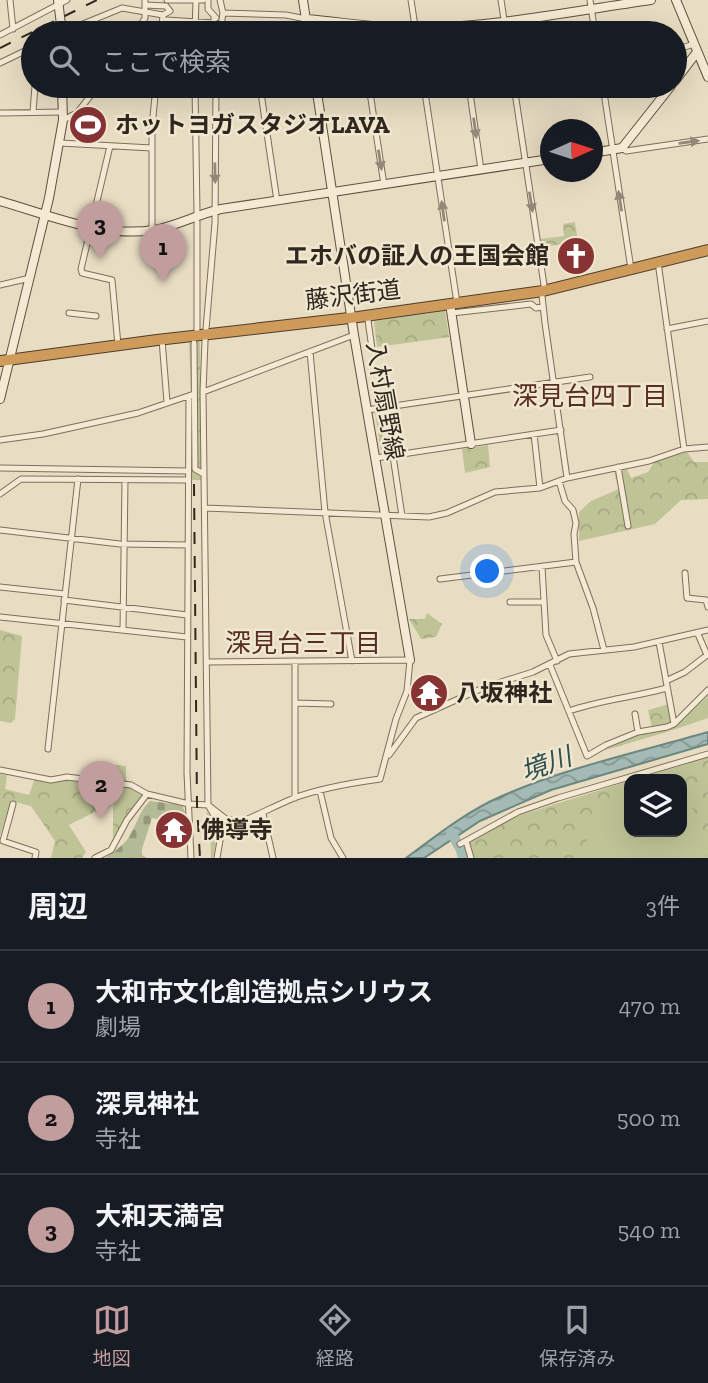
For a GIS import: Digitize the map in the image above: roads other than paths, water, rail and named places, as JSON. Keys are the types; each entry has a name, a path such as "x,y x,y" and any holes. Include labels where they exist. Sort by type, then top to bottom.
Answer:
{"highway":[{"name":"藤沢街道","path":"5,360 162,340 201,332 453,307 543,291 708,250"}],"street":[{"path":"10,0 13,29"},
{"path":"27,21 67,0"},
{"path":"167,0 206,0 208,9 219,16 286,15 324,21"},
{"path":"195,21 196,0"},
{"path":"219,21 220,0"},
{"path":"303,0 306,19"},
{"path":"411,0 414,21"},
{"path":"501,0 504,21"},
{"path":"509,21 591,4 650,0"},
{"path":"676,0 685,21"},
{"path":"58,3 60,21"},
{"path":"89,21 111,11 148,4 168,7 164,21"},
{"path":"215,21 219,16"},
{"path":"165,18 188,21"},
{"path":"0,36 21,24"},
{"path":"687,26 708,77"},
{"path":"687,49 696,48"},
{"path":"687,62 696,48"},
{"path":"0,63 21,53"},
{"path":"33,112 34,98"},
{"path":"0,399 5,360 30,278 60,143 62,98"},
{"path":"0,113 33,112 63,116 77,113 89,98"},
{"path":"152,230 155,98"},
{"path":"195,98 197,213"},
{"path":"201,332 215,211 216,98"},
{"path":"262,98 277,201"},
{"name":"入村扇野線","path":"318,98 351,317 410,660"},
{"path":"371,98 384,185"},
{"path":"426,98 471,444"},
{"path":"471,98 481,170"},
{"path":"516,98 543,280 543,307 567,478"},
{"path":"606,98 617,149 631,269"},
{"path":"617,149 661,98"},
{"path":"603,151 617,149 626,151 708,139"},
{"path":"60,143 152,148"},
{"path":"110,146 82,273 112,280 118,345"},
{"path":"0,201 91,227 122,231 152,230 177,225 215,211 540,161"},
{"path":"197,222 203,392 208,804 222,829 216,858"},
{"path":"658,262 684,449"},
{"path":"0,285 30,278"},
{"path":"453,307 531,304 536,308 543,307"},
{"path":"69,313 96,316"},
{"path":"368,320 372,349"},
{"path":"667,329 708,321"},
{"path":"203,392 354,335"},
{"path":"162,340 167,402"},
{"path":"191,858 187,615 188,480 191,470 194,343"},
{"path":"310,352 325,512 352,661"},
{"path":"367,410 590,377"},
{"path":"0,440 43,434 138,413 192,395"},
{"path":"376,458 561,430"},
{"path":"534,434 540,488"},
{"path":"205,508 429,517 447,513 495,492 540,488 567,478 649,461 684,449 708,447"},
{"path":"393,456 402,516"},
{"path":"618,467 628,526"},
{"path":"0,468 191,470 202,473"},
{"path":"0,494 21,478 188,480"},
{"path":"48,749 78,479"},
{"path":"123,630 125,480"},
{"path":"559,481 565,502 573,510 576,523 576,562 593,608 604,650"},
{"path":"0,530 124,544 188,545"},
{"path":"440,579 576,562"},
{"path":"542,567 545,635 557,661"},
{"path":"685,573 687,598 706,600 708,607"},
{"path":"0,587 124,608 187,615"},
{"path":"510,602 544,602"},
{"path":"0,617 187,637"},
{"path":"387,758 416,718 485,687 550,665 569,654 634,648 708,630"},
{"path":"569,711 594,703 640,696 667,685 707,655 698,634"},
{"path":"659,642 674,724"},
{"path":"208,662 410,660 407,691 396,719 380,779 346,784 295,798 263,814 222,829"},
{"path":"295,661 295,798"},
{"path":"550,665 587,756 638,732 674,724 708,691"},
{"path":"295,704 331,704"},
{"path":"635,714 638,732"},
{"path":"471,858 463,843 518,812 708,754"},
{"path":"0,770 51,780 67,777 131,785 147,794 189,804 208,804 226,819 242,822"},
{"path":"320,791 331,838 343,858"},
{"path":"95,858 111,850 127,820 147,794"},
{"path":"13,804 3,841 36,852 35,858"},
{"path":"263,814 274,858"}],"water":[{"path":"708,732 708,744 551,790 480,821 424,858 406,858 464,816 502,796 578,768"}],"waterway":[{"path":"451,832 463,858"}],"railway":[{"path":"55,21 97,0"},
{"path":"0,48 21,38"},
{"path":"194,484 197,805 200,858"}],"place":[{"name":"ホットヨガスタジオLAVA","path":"88,125"},
{"name":"エホバの証人の王国会館","path":"576,256"},
{"name":"大和天満宮","path":"100,259"},
{"name":"大和市文化創造拠点シリウス","path":"163,282"},
{"name":"八坂神社","path":"429,693"},
{"name":"深見神社","path":"101,819"},
{"name":"佛導寺","path":"174,830"}],"district":[{"name":"深見台四丁目","path":"590,396"},
{"name":"深見台三丁目","path":"303,643"}],"water label":[{"name":"境川","path":"546,764"}]}
